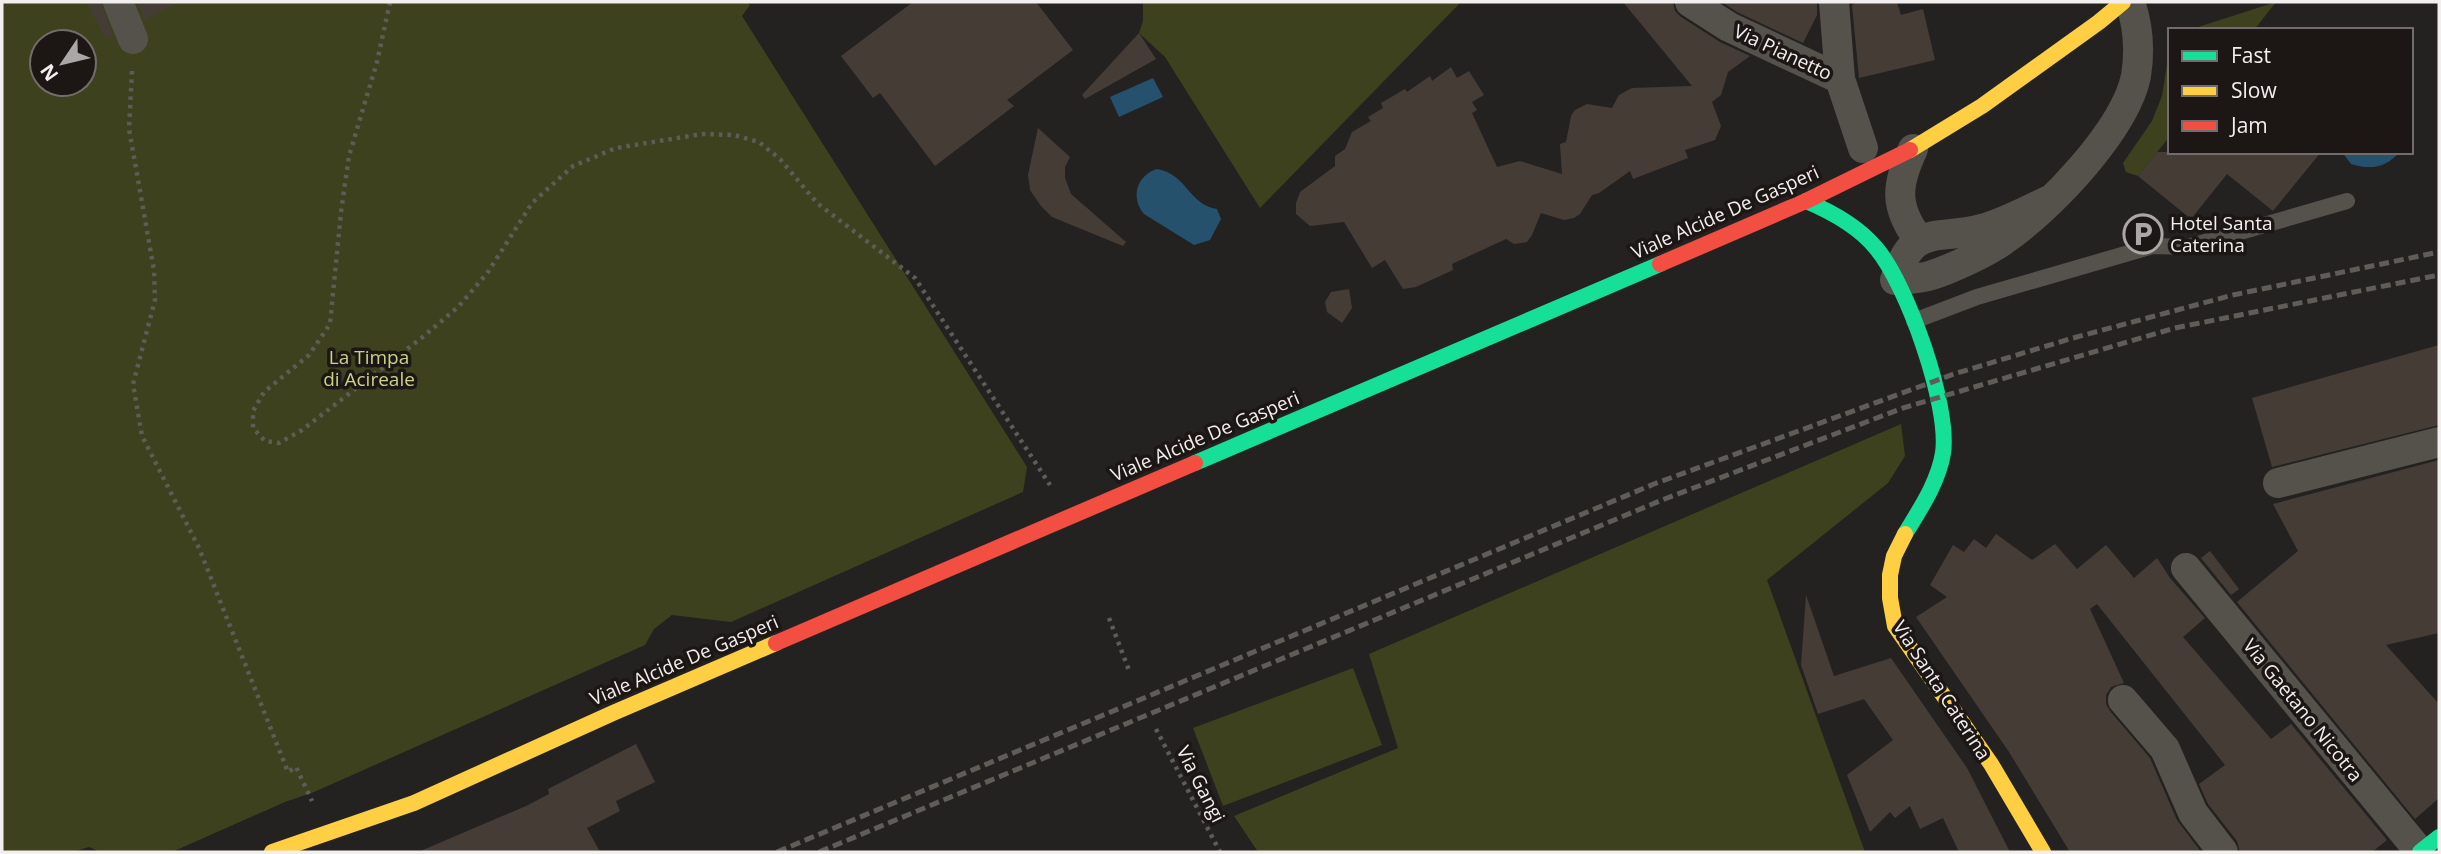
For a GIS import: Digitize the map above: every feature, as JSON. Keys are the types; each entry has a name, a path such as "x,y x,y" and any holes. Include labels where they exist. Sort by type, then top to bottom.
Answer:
{"main road":[{"name":"Viale Alcide De Gasperi","path":"272,852 414,803 626,708 1806,201 1913,149 1982,106 2123,2"},
{"name":"Via Santa Caterina","path":"1806,201 1828,209 1851,224 1878,250 1914,321 1944,433 1941,462 1937,472 1900,542 1891,565 1888,601 1895,626 1991,764 2043,852"},
{"path":"259,852 320,819"},
{"path":"2420,852 2439,837"}],"street":[{"path":"118,2 133,38"},
{"name":"Via Pianetto","path":"1690,2 1729,27 1840,79"},
{"path":"1834,2 1840,79 1862,148"},
{"path":"2052,200 1981,229 1919,240 1902,259 1895,280 1931,276 2002,242 2052,200 2087,160 2119,117 2136,76 2138,24 2130,2"},
{"path":"1913,149 1903,172 1899,191 1906,222 1919,240"},
{"path":"2278,483 2439,442"},
{"name":"Via Gaetano Nicotra","path":"2186,568 2420,852"},
{"path":"2123,700 2165,749 2193,813 2223,852"}],"lane":[{"path":"1914,321 1977,297 2152,246 2188,247 2347,201"}],"path":[{"path":"390,2 377,62 349,156 330,324 309,355 264,392 253,411 253,428 265,441 279,443 302,430 425,337 459,306 488,272 532,203 573,166 616,148 702,134 734,135 760,142 780,159 817,203 915,278 1051,486"},
{"path":"133,38 129,129 154,271 155,300 133,384 142,436 199,548 288,772 296,767 320,819"},
{"path":"1109,618 1130,673"},
{"name":"Via Gangi","path":"1156,729 1220,852"}],"green space":[{"name":"La Timpa di Acireale","path":"2,2 747,2 750,5 742,16 1027,467 1023,492 731,622 672,615 654,629 645,645 172,852 100,852 89,847 73,852 2,852"},
{"path":"1143,2 1461,2 1260,208 1165,57 1139,33 1143,21"},
{"path":"2276,2 2256,28 2195,28"},
{"path":"2168,58 2168,138 2138,176 2126,172 2123,163 2152,121 2162,96"},
{"path":"1901,424 1905,456 1888,483 1767,580 1865,852 1258,852 1234,816 1398,748 1369,654"},
{"path":"1353,668 1382,745 1223,806 1193,728"}],"water":[{"path":"1153,78 1163,97 1119,117 1110,97"},
{"path":"2344,154 2397,154 2377,166 2351,164"},
{"path":"1157,169 1175,177 1200,202 1217,209 1221,219 1210,240 1194,245 1144,214 1137,201 1138,187 1145,176"}],"building":[{"path":"86,2 101,2 113,36 106,39"},
{"path":"137,2 179,2 144,20"},
{"path":"913,2 1036,2 1073,50 1007,100 1014,106 935,166 880,93 873,98 841,56"},
{"path":"1623,2 1673,2 1675,11 1681,17 1720,42 1750,56 1728,72 1721,95 1712,102 1721,126 1715,140 1685,150 1688,158 1633,179 1630,171 1592,195 1580,214 1574,218 1564,220 1541,213 1527,242 1514,244 1506,239 1452,264 1453,270 1416,287 1403,289 1385,260 1372,268 1344,222 1310,226 1296,214 1300,192 1335,166 1335,156 1345,149 1352,132 1371,121 1368,117 1383,108 1381,103 1405,89 1407,92 1430,76 1432,81 1451,67 1457,78 1469,71 1484,95 1472,102 1477,110 1472,113 1497,167 1520,161 1562,174 1560,144 1566,142 1571,116 1575,110 1587,104 1612,108 1619,95 1632,88 1692,86"},
{"path":"1722,2 1817,2 1817,15 1803,43 1737,12"},
{"path":"1858,2 1897,2 1901,15 1923,9 1935,60 1859,78 1852,5"},
{"path":"1139,33 1156,59 1085,99 1082,95"},
{"path":"1038,128 1070,157 1065,167 1065,178 1071,194 1126,242 1123,246 1052,217 1041,206 1030,190 1028,175"},
{"path":"2157,152 2319,154 2273,211 2227,174 2191,219 2138,176"},
{"path":"1349,289 1352,308 1342,323 1327,312 1325,302 1331,292"},
{"path":"2439,345 2439,425 2272,467 2252,398"},
{"path":"2439,460 2439,633 2386,645 2439,704 2439,798 2415,819 2237,602 2298,551 2273,504"},
{"path":"1996,534 2032,560 2055,544 2077,569 2106,545 2134,578 2157,558 2170,578 2205,618 2183,637 2271,739 2291,724 2387,840 2372,852 2240,852 2237,841 2208,804 2199,784 2225,765 2097,604 2090,609 2124,683 2111,687 2106,695 2106,704 2150,758 2177,820 2201,852 2070,852 2009,752 1916,617 1947,597 1930,585 1953,545 1964,552 1974,539 1986,548"},
{"path":"2210,551 2239,589 2231,595 2201,558"},
{"path":"1806,595 1834,676 1891,658 1967,768 2010,852 1959,852 1943,818 1920,829 1910,806 1895,818 1890,812 1870,832 1847,775 1893,740 1864,699 1818,714 1801,665"},
{"path":"636,744 655,782 616,801 620,811 587,828 600,852 418,852 526,806 549,794 548,789"}],"railway":[{"path":"777,852 1654,484 1954,374 2073,338 2233,295 2439,252"},
{"path":"819,852 1662,500 1903,408 2175,328 2439,275"}],"traffic: fast":[{"path":"1806,201 1844,220 1876,248 1901,289 1924,346 1940,406 1943,453 1933,485 1905,534"},
{"path":"1195,463 1660,264"},
{"path":"2420,852 2439,837"}],"traffic: slow":[{"path":"1910,150 1982,106 2123,2"},
{"path":"1905,534 1894,556 1890,575 1890,598 1895,626 1991,764 2043,852"},
{"path":"272,852 414,803 776,643"}],"traffic: jam":[{"path":"1660,264 1806,201 1910,150"},
{"path":"776,643 1195,463"}],"place":[{"name":"Hotel Santa Caterina","path":"2143,234"}]}
